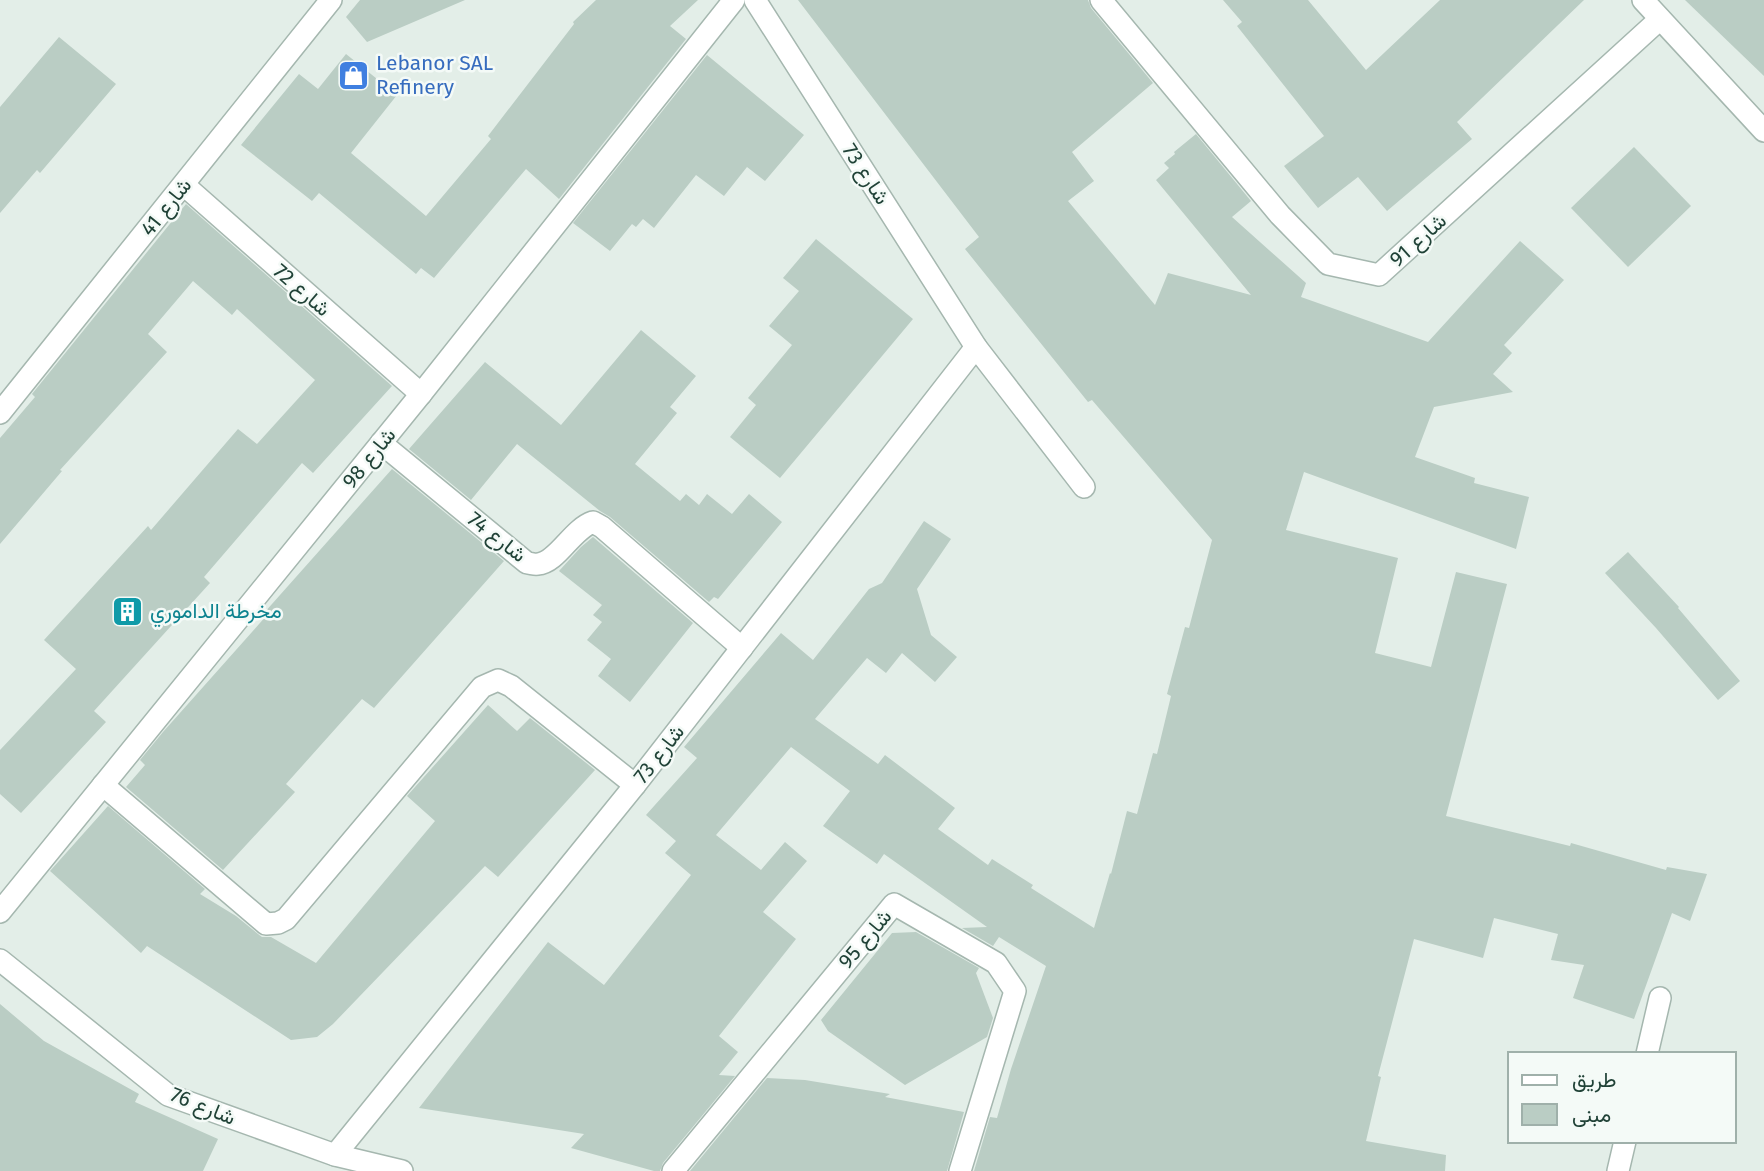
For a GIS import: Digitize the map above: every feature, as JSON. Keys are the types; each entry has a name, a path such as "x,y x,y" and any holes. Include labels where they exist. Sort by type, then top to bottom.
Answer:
{"street":[{"name":"شارع 41","path":"0,413 331,0"},
{"name":"شارع 98","path":"0,912 421,394 734,0"},
{"name":"شارع 73","path":"755,0 976,347 1084,487"},
{"name":"شارع 91","path":"1101,0 1280,215 1328,264 1378,275 1660,19"},
{"path":"1643,0 1764,131"},
{"name":"شارع 72","path":"184,185 421,394"},
{"name":"شارع 73","path":"335,1155 635,785 976,347"},
{"name":"شارع 74","path":"381,443 527,563 541,565 551,559 583,525 593,522 602,527 742,648"},
{"path":"103,785 266,924 286,919 482,687 490,682 498,680 511,686 635,785"},
{"name":"شارع 95","path":"673,1171 894,904 996,963 1014,991 960,1171"},
{"name":"شارع 76","path":"0,960 168,1095 335,1155 402,1171"},
{"path":"1647,1052 1660,998"},
{"path":"1618,1171 1625,1143"}],"building":[{"path":"360,0 465,0 367,42 346,17"},
{"path":"596,0 698,0 670,26 686,39 559,199 526,169 434,278 421,268 416,274 319,193 312,201 241,145 299,74 318,89 346,54 397,95 351,153 426,216 491,139 488,136 573,22"},
{"path":"798,0 1088,0 1091,8 1153,83 1072,152 1094,181 1068,201 1155,305 1168,273 1251,295 1156,180 1169,168 1164,163 1196,134 1251,201 1232,217 1306,283 1301,297 1428,342 1520,241 1564,280 1504,345 1512,353 1493,374 1513,392 1434,407 1415,457 1475,478 1474,483 1529,497 1516,549 1304,472 1286,530 1398,558 1375,653 1431,667 1456,572 1507,584 1446,816 1570,846 1571,843 1666,870 1667,867 1707,874 1690,921 1672,913 1634,1019 1573,998 1584,965 1551,960 1558,934 1494,918 1483,958 1414,939 1378,1076 1381,1077 1366,1141 1446,1155 1445,1171 974,1171 990,1117 997,1118 1046,966 999,937 993,946 962,928 987,927 884,854 877,864 823,826 850,791 791,747 716,835 761,870 785,842 807,861 763,912 796,939 719,1036 738,1052 719,1075 735,1076 663,1163 660,1171 571,1148 584,1134 419,1108 548,942 604,985 691,875 665,853 676,841 646,815 697,758 684,747 781,633 813,660 869,589 882,583 924,521 951,539 917,589 931,635 957,657 935,682 902,653 886,673 867,658 815,719 878,764 885,755 955,808 938,829 988,865 992,859 1033,885 1031,888 1094,928 1127,811 1137,814 1153,753 1157,754 1171,696 1167,694 1185,627 1189,628 1212,540 1092,400 1088,402 965,249 979,237"},
{"path":"1223,0 1308,0 1366,70 1440,0 1584,0 1457,122 1472,139 1387,211 1358,177 1318,208 1284,166 1324,136 1237,26 1242,22"},
{"path":"1685,0 1764,0 1764,76"},
{"path":"59,37 116,84 40,173 37,170 0,213 0,107"},
{"path":"707,55 804,135 765,181 747,167 724,196 696,175 654,228 643,219 636,227 632,224 610,251 573,223"},
{"path":"1634,147 1691,206 1628,267 1571,208"},
{"path":"186,204 392,386 313,473 302,463 204,577 210,583 94,711 106,722 21,813 0,794 0,750 76,669 44,640 148,526 151,530 238,429 257,444 315,380 237,309 232,315 193,281 148,334 167,352 60,470 62,471 0,544 0,438 35,397 32,394"},
{"path":"816,239 913,319 780,478 730,437 756,405 748,398 792,345 769,326 799,291 783,278"},
{"path":"641,330 696,376 670,407 677,413 635,464 680,501 686,494 699,505 707,494 732,514 749,494 782,522 718,599 714,597 709,602 610,517 517,444 471,500 409,449 485,362 561,425"},
{"path":"392,469 504,561 374,708 362,699 286,784 295,792 223,870 126,787 145,765 140,760 163,732"},
{"path":"593,537 693,623 630,702 598,676 611,659 587,640 602,622 593,615 602,605 559,571"},
{"path":"1628,552 1679,607 1740,681 1718,700 1605,573"},
{"path":"488,705 517,731 530,718 595,770 498,877 485,866 333,1024 317,1037 291,1040 147,946 141,953 50,871 108,806 205,889 200,894 236,916 262,937 271,937 316,963 435,821 407,796"},
{"path":"916,932 979,968 976,973 993,1018 987,1037 905,1085 828,1031 821,1020 892,933"},
{"path":"0,1004 44,1041 139,1094 135,1102 218,1139 203,1171 0,1171"},
{"path":"767,1078 805,1080 890,1094 885,1097 964,1112 947,1171 690,1171"}],"place":[{"name":"Lebanor SAL Refinery","path":"353,75"},
{"name":"مخرطة الداموري","path":"127,611"}]}
